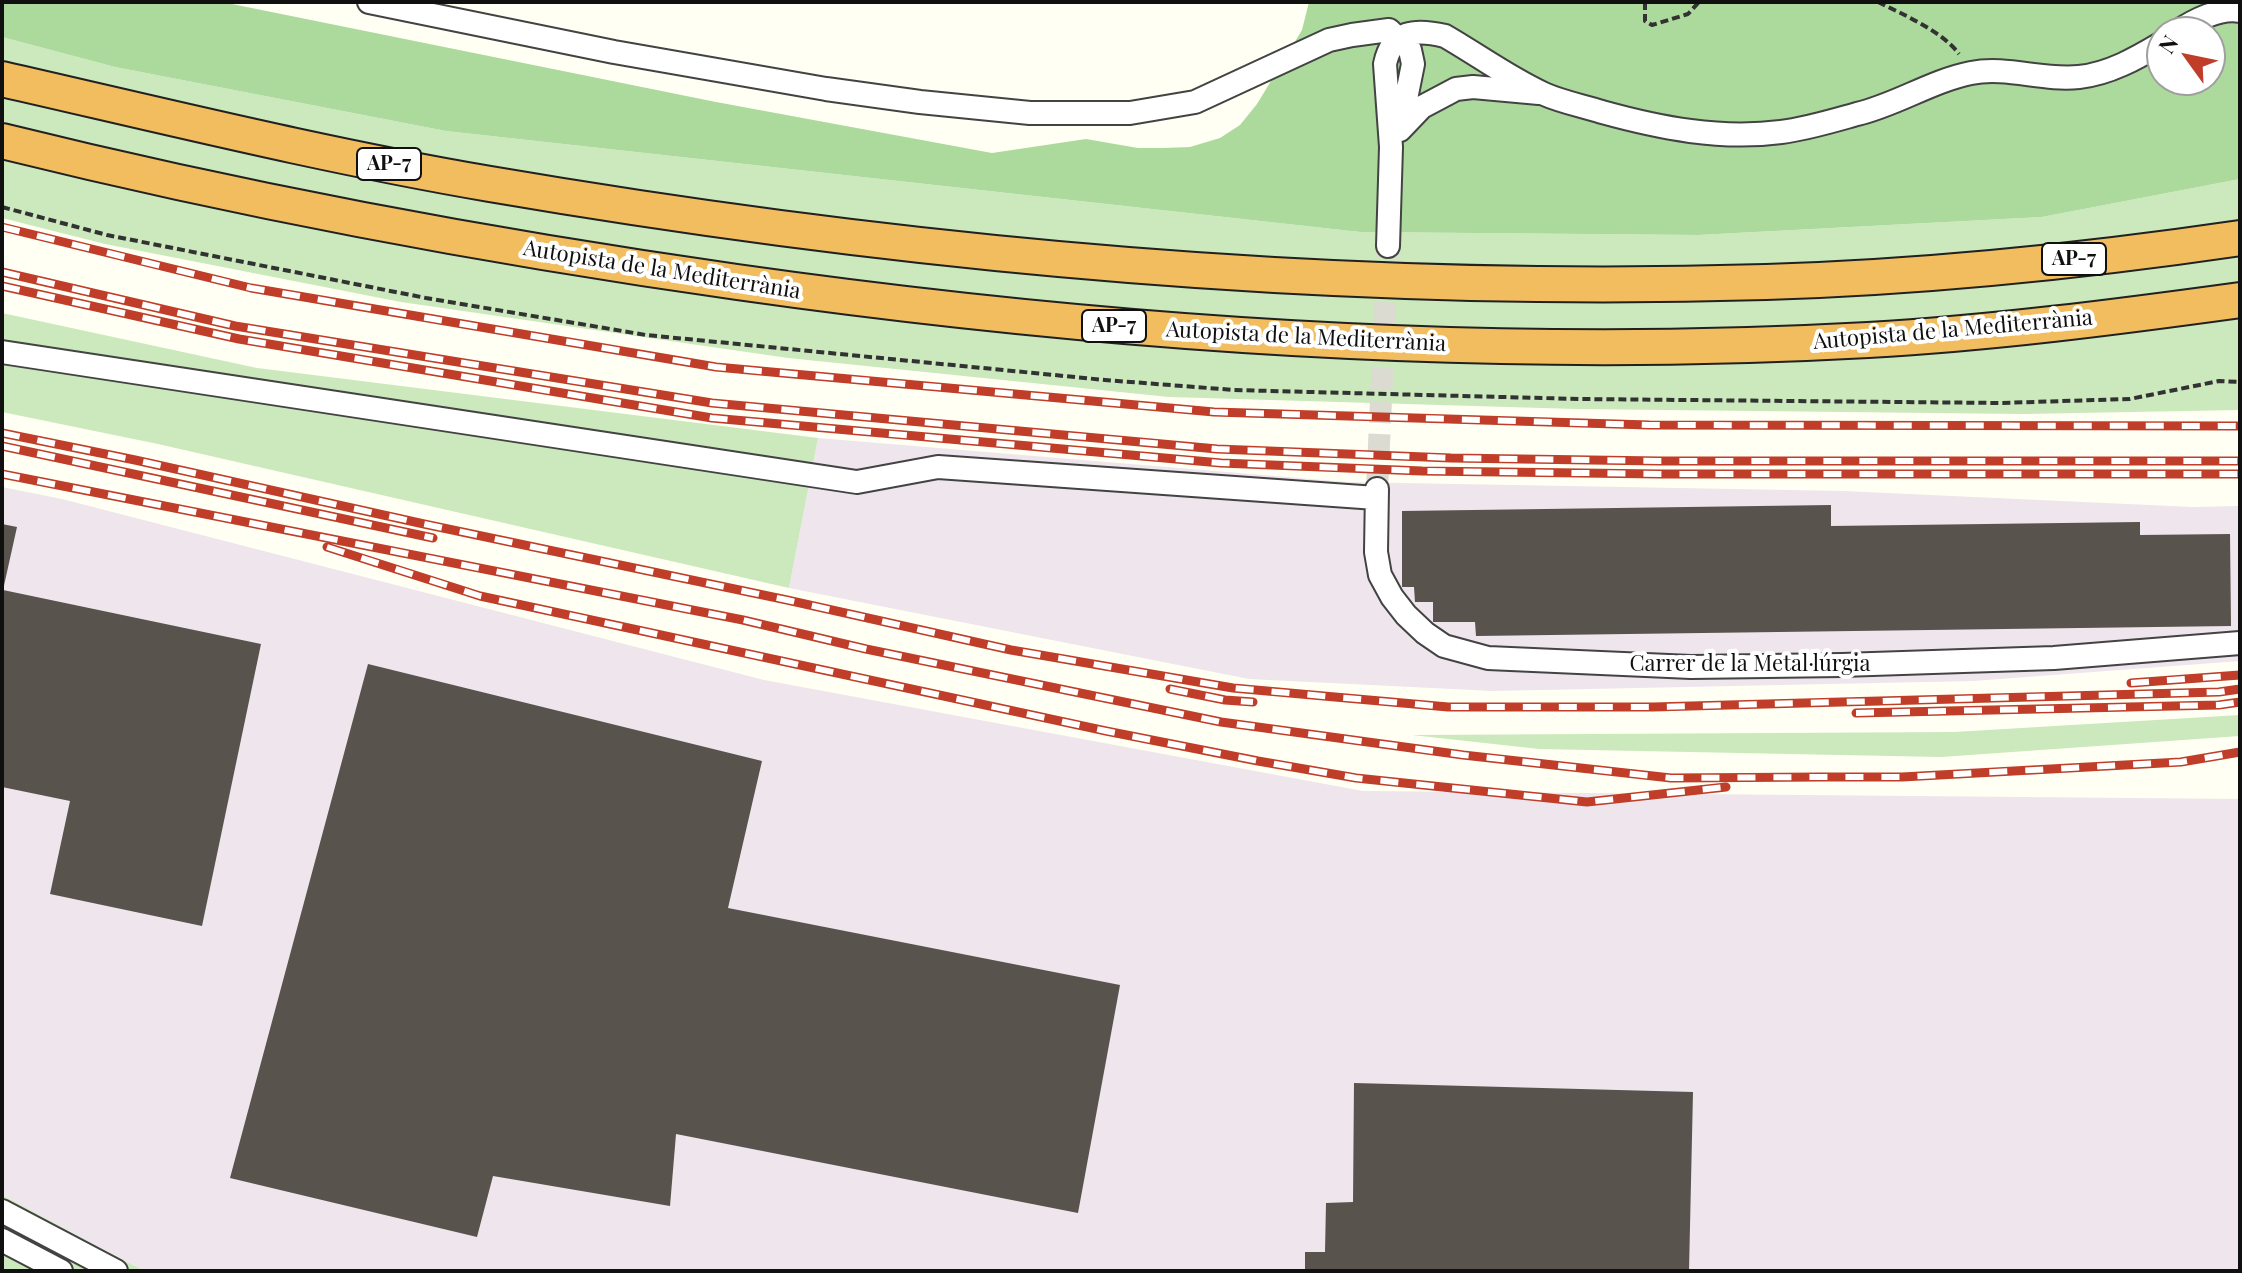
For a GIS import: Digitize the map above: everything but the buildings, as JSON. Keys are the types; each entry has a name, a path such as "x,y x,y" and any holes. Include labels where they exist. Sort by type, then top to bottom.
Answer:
{"highway":[{"name":"AP-7","path":"2,79 194,124 485,183 779,229 928,247 1321,279 1470,284 1770,282 2018,266 2240,238"},
{"name":"Autopista de la Mediterrània","path":"2,141 388,226 572,258 940,309 1249,336 1531,347 1780,344 1967,332 2240,300"}],"street":[{"path":"369,2 614,52 826,89 1030,113 1130,113 1195,102 1329,40 1389,30 1400,38"},
{"path":"2209,16 2232,9 2240,11"},
{"path":"1388,246 1396,138 1385,64 1387,53 1400,38 1418,32 1445,36 1544,94"},
{"path":"1396,138 1422,107 1456,89 1473,87 1544,94 1684,132 1744,134 1781,132 1862,113 1972,72 2010,71 2078,78 2101,73 2146,52"},
{"name":"Carrer de la Metal·lúrgia","path":"2,352 857,482 938,467 1377,493 1376,552 1380,575 1392,597 1425,633 1444,646 1488,658 1691,667 1842,665 2054,658 2240,643"},
{"path":"2,1211 116,1271"},
{"path":"2,1240 61,1271"}],"path":[{"path":"1645,2 1645,21 1652,25 1688,14 1699,2"},
{"path":"1878,2 1952,44 1972,72"}],"shaded area":[{"path":"818,438 1347,482 1843,491 2192,507 2240,506 2240,661 1973,681 1493,691 1249,679 789,588"},
{"path":"2,487 62,499 764,680 1363,791 2240,799 2240,1271 144,1271 2,1195"}],"green space":[{"path":"2,2 222,2 716,102 992,153 1086,139 1138,148 1164,148 1190,147 1220,138 1240,125 1257,104 1302,30 1309,2 2240,2 2240,179 2042,217 1698,235 1360,232 446,131 115,67 2,37"},
{"path":"2,37 115,67 446,131 1360,232 1698,235 2042,217 2240,179 2240,410 2023,414 1576,409 1169,397 788,358 401,302 105,244 2,218"},
{"path":"2,313 257,368 818,438 789,588 158,444 2,412"},
{"path":"2240,715 2240,736 1941,757 1539,749 1412,735 1954,732"},
{"path":"2,1195 144,1271 2,1271"}],"tunnel":[{"path":"1377,489 1388,246"}],"railway":[{"path":"2,227 251,288 716,367 1214,412 1649,425 2240,426"},
{"path":"2,272 235,326 712,403 1217,449 1451,458 1660,461 2240,461"},
{"path":"2,286 239,339 712,418 1221,463 1422,471 1660,474 2240,474"},
{"path":"2,433 1011,650 1233,688 1448,707 1653,707 2240,689"},
{"path":"2,446 433,538"},
{"path":"2,474 743,620 866,649 1221,722 1463,755 1671,778 1902,777 2181,762 2240,752"},
{"path":"327,547 480,596 1106,731 1356,778 1587,802 1726,787"},
{"path":"2131,683 2240,675"},
{"path":"1170,689 1253,702"},
{"path":"1856,713 2240,702"}]}
